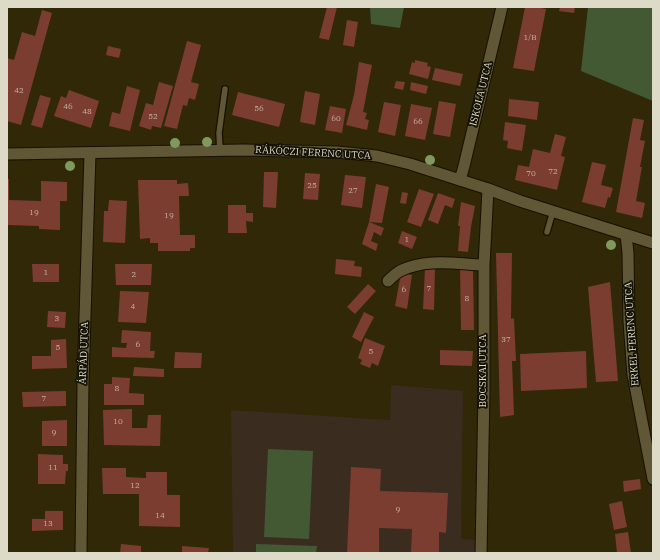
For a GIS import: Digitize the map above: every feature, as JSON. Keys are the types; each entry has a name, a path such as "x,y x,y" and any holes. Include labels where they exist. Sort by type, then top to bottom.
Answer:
{"street":[{"name":"ISKOLA UTCA","path":"460,180 502,7"},
{"name":"RÁKÓCZI FERENC UTCA","path":"7,154 243,150 337,152 376,156 410,164 653,243"},
{"name":"ÁRPÁD UTCA","path":"81,553 83,382 90,153"},
{"name":"BOCSKAI UTCA","path":"481,553 484,392 484,265 488,189"},
{"name":"ERKEL FERENC UTCA","path":"626,235 629,321 633,374 641,423 653,479"},
{"path":"388,281 400,271 432,262 484,265"}],"lane":[{"path":"220,151 219,133 225,89"},
{"path":"547,232 553,211"}],"shaded area":[{"path":"391,385 463,391 461,539 475,540 475,553 233,553 231,410 390,420"}],"green space":[{"path":"370,7 404,7 400,28 371,24"},
{"path":"588,7 653,7 653,101 581,71"},
{"path":"268,449 313,451 309,539 264,537"},
{"path":"256,544 317,546 316,553 256,553"}],"building":[{"path":"327,7 337,7 329,40 319,38"},
{"path":"525,7 546,9 534,71 513,68"},
{"path":"560,7 575,7 574,13 559,11"},
{"path":"42,10 52,13 21,125 7,121 7,58 14,60 22,32 35,36"},
{"path":"347,20 358,22 354,47 343,45"},
{"path":"187,41 201,45 191,82 199,84 195,100 189,98 187,106 183,105 177,129 164,126"},
{"path":"108,46 121,49 119,58 106,55"},
{"path":"415,60 428,63 427,66 431,67 428,79 409,74 412,62 415,63"},
{"path":"359,62 372,65 363,112 367,113 365,119 369,120 367,130 346,125 354,95"},
{"path":"435,68 463,74 460,86 432,80"},
{"path":"396,81 405,82 403,90 394,88"},
{"path":"159,82 173,86 161,128 152,126 151,130 139,126 146,103 153,105"},
{"path":"411,82 428,86 426,94 410,90"},
{"path":"127,86 140,90 130,131 109,126 112,112 120,114"},
{"path":"69,90 99,101 91,128 54,116 61,96 66,98"},
{"path":"305,91 320,94 315,125 300,122"},
{"path":"238,92 285,104 279,127 232,115"},
{"path":"40,95 51,98 42,128 31,125"},
{"path":"509,99 539,102 537,120 508,116"},
{"path":"439,101 456,104 450,137 433,134"},
{"path":"384,102 401,105 395,136 378,132"},
{"path":"411,104 432,108 425,140 405,136"},
{"path":"330,106 346,109 342,133 325,130"},
{"path":"633,118 644,120 640,140 645,141 636,201 645,203 642,218 616,212"},
{"path":"505,122 526,125 522,151 507,148 508,141 503,140"},
{"path":"555,134 566,137 561,156 565,157 557,190 515,180 518,165 529,167 533,149 550,153"},
{"path":"592,162 606,165 601,185 613,188 610,198 608,197 605,208 582,202"},
{"path":"264,172 278,172 276,208 263,207"},
{"path":"305,173 320,174 318,200 303,199"},
{"path":"345,175 366,177 362,208 341,205"},
{"path":"7,179 9,179 9,200 41,201 41,181 67,182 67,201 60,201 60,230 39,229 39,226 7,225"},
{"path":"138,180 177,180 177,184 188,183 189,196 179,196 180,235 195,235 195,248 190,248 190,251 158,251 158,243 150,243 150,238 140,239"},
{"path":"376,184 389,187 382,223 369,222"},
{"path":"419,189 434,194 421,227 407,222"},
{"path":"402,192 408,193 406,204 400,203"},
{"path":"438,193 455,199 452,208 445,205 438,224 428,220"},
{"path":"109,200 127,201 125,243 103,242 104,211 108,211"},
{"path":"461,202 475,206 468,252 458,251 460,226 458,226"},
{"path":"228,205 246,205 246,213 253,213 253,222 246,221 247,233 228,233"},
{"path":"369,222 384,228 381,236 374,232 371,241 378,244 376,251 362,244"},
{"path":"402,231 417,237 412,249 398,243"},
{"path":"496,253 512,253 511,319 514,318 516,361 512,361 514,415 500,417"},
{"path":"336,259 355,261 354,266 362,267 361,277 335,274"},
{"path":"32,264 59,264 59,282 33,282"},
{"path":"115,264 152,264 151,285 116,285"},
{"path":"460,267 473,267 474,330 461,330"},
{"path":"425,268 435,268 434,310 423,309"},
{"path":"401,273 412,275 407,309 395,306"},
{"path":"610,282 618,381 596,382 588,287"},
{"path":"368,284 376,291 355,314 347,307"},
{"path":"120,291 149,292 146,323 118,322"},
{"path":"48,311 66,312 65,328 47,327"},
{"path":"364,312 374,317 361,342 352,337"},
{"path":"122,330 151,332 150,351 155,351 154,358 112,357 112,347 126,348 127,343 121,343"},
{"path":"365,338 385,346 378,366 372,363 370,368 360,364 362,360 358,358"},
{"path":"66,339 67,368 32,369 32,356 51,356 51,340"},
{"path":"440,350 473,351 472,366 440,365"},
{"path":"586,351 587,388 521,391 520,354"},
{"path":"175,352 202,353 201,368 174,368"},
{"path":"134,367 164,369 164,377 133,376"},
{"path":"112,377 130,378 129,393 144,394 144,405 104,405 104,384 112,384"},
{"path":"66,391 66,406 23,407 22,392"},
{"path":"132,409 132,428 147,428 148,415 161,415 160,446 104,445 103,410"},
{"path":"67,420 67,446 42,446 42,421"},
{"path":"38,454 63,455 63,464 68,464 65,484 38,484"},
{"path":"351,467 381,469 380,491 448,493 446,533 439,532 439,553 411,553 412,529 379,528 379,553 347,553"},
{"path":"102,468 126,468 126,477 146,478 146,472 167,472 167,495 180,495 180,527 139,526 139,494 103,494"},
{"path":"640,479 641,489 624,492 623,481"},
{"path":"622,501 627,527 614,530 609,504"},
{"path":"45,511 63,511 63,530 32,531 32,519 45,519"},
{"path":"628,532 631,553 617,553 615,534"},
{"path":"121,544 141,546 141,553 120,553"},
{"path":"182,546 209,548 208,553 182,553"}]}
